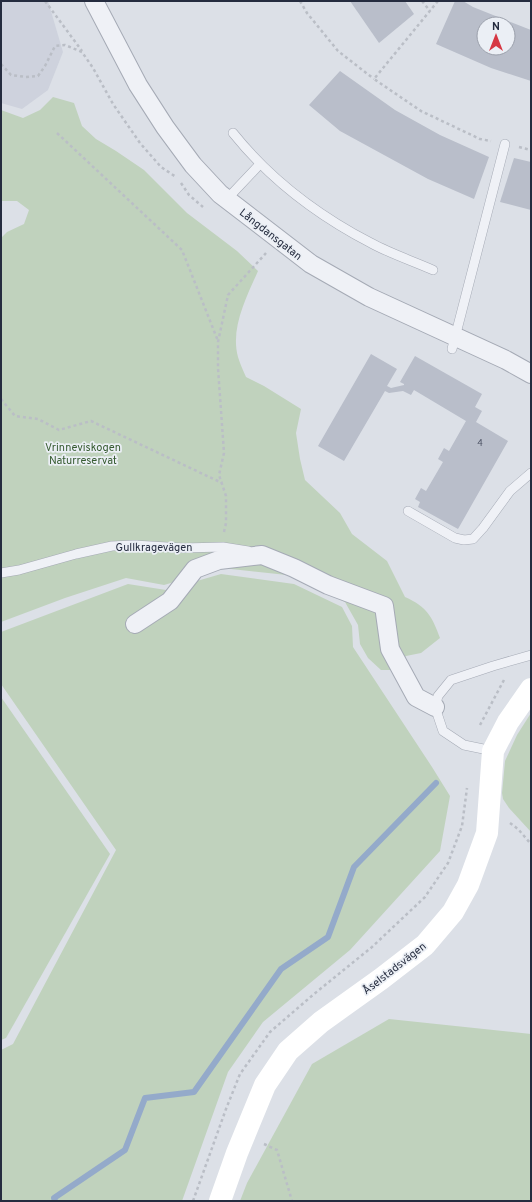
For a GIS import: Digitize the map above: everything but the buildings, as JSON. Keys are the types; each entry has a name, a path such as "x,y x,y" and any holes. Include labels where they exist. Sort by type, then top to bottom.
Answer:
{"street":[{"name":"Långdansgatan","path":"94,1 138,85 165,127 194,165 220,194 311,264 453,343 506,360 531,374"},
{"name":"Gullkragevägen","path":"135,624 170,601 195,569 219,560 262,555 294,568 328,585 384,606 390,649 416,697 435,707"},
{"name":"Åselstadsvägen","path":"220,1201 237,1153 265,1085 288,1051 321,1022 425,945 453,912 468,885 487,832 482,749 508,722 531,689"}],"lane":[{"path":"233,133 260,164 304,202 331,221 372,244 433,270"},
{"path":"453,343 505,144"},
{"path":"227,199 260,164"},
{"path":"408,511 455,538 464,540 473,539 484,528 510,491 531,473"},
{"name":"Gullkragevägen","path":"1,573 38,566 76,554 112,546 134,545 183,548 223,547 262,555"},
{"path":"482,749 464,745 443,732 435,707 438,696 451,680 527,656"}],"path":[{"path":"45,1 93,68 113,104 140,143 161,167 178,179 183,180"},
{"path":"300,1 307,13 338,51 374,79 421,111 480,139 531,150"},
{"path":"422,1 430,11"},
{"path":"374,79 438,1"},
{"path":"1,64 11,75 26,77 38,76 55,46 65,45 82,52"},
{"path":"56,133 182,250 218,342"},
{"path":"219,536 223,533 226,523 226,496 219,475 224,453 218,368 218,342 228,296 266,252"},
{"path":"1,399 15,416 38,419 58,430 91,421 222,483"},
{"path":"482,749 482,721 506,677 527,656"},
{"path":"193,1201 240,1074 270,1032 372,947 425,897 448,863 462,826 467,787"},
{"path":"245,1135 277,1150 292,1201"}],"shaded area":[{"path":"1,1 48,1 63,52 48,90 22,109 1,103"}],"green space":[{"name":"Vrinneviskogen Naturreservat","path":"53,97 74,103 82,126 96,139 144,170 187,213 237,251 258,271 241,312 236,335 238,357 246,377 264,386 301,409 296,433 305,480 340,513 352,534 387,561 405,597 419,605 428,613 440,638 421,653 406,656 392,670 381,670 368,658 360,644 358,625 345,602 296,576 222,568 164,585 126,578 65,598 1,622 1,238 7,232 24,224 29,210 17,201 1,201 1,110 23,118 40,110"},
{"path":"221,574 294,584 342,607 352,626 353,647 450,796 440,851 350,950 263,1022 228,1072 182,1201 1,1201 1,1050 13,1044 116,850 1,684 1,632 128,584 166,590"},
{"path":"1,697 110,854 6,1038 1,1040"},
{"path":"531,713 531,832 509,808 503,799 502,793 505,761 517,735"},
{"path":"389,1019 531,1034 531,1201 240,1201 247,1183 312,1064"}],"waterway":[{"path":"55,1201 54,1198 125,1150 145,1098 194,1092 281,969 328,937 354,867 436,783"}]}
